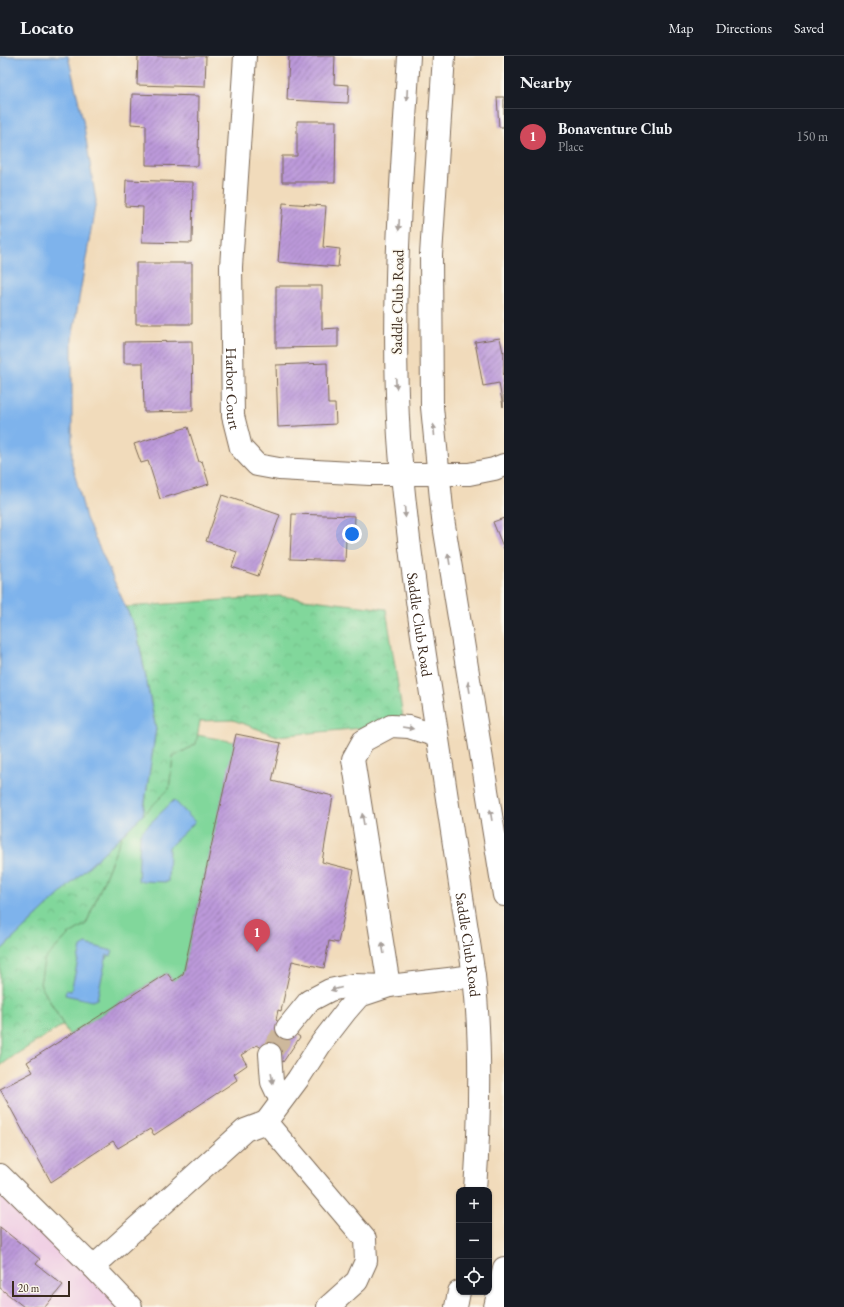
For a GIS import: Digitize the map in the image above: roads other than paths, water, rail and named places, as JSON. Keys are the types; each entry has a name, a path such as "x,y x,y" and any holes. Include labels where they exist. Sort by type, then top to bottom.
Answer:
{"street":[{"name":"Harbor Court","path":"245,56 231,267 233,416 242,448 257,465 279,469 402,474 469,474 494,469 504,465"},
{"name":"Saddle Club Road","path":"409,56 399,219 396,297 396,366 402,474 408,540 474,976 480,1083 476,1187"},
{"path":"444,56 430,255 432,407 443,519 504,895"},
{"path":"389,986 353,759 363,741 392,726 409,727 437,736"},
{"path":"286,1028 309,1002 330,990 353,985 389,986 474,976"},
{"path":"93,1267 245,1130 266,1122 346,1010 359,996 389,986"},
{"path":"270,1054 272,1082 281,1101"},
{"path":"266,1122 365,1239 366,1261 357,1281 328,1307"},
{"path":"0,1175 93,1267 131,1307"},
{"path":"496,1307 504,1268"},
{"path":"456,1307 458,1295"}],"water":[{"path":"0,56 68,56 83,120 96,201 72,339 72,463 86,518 137,632 156,729 143,815 0,951"},
{"path":"174,800 195,822 169,847 168,882 138,881 140,833"},
{"path":"86,944 113,951 111,956 107,955 97,999 92,1001 65,995 66,990 71,991 81,947"}],"tunnel":[{"path":"270,1054 287,1028"}],"place":[{"name":"Bonaventure Club","path":"257,952"}]}
